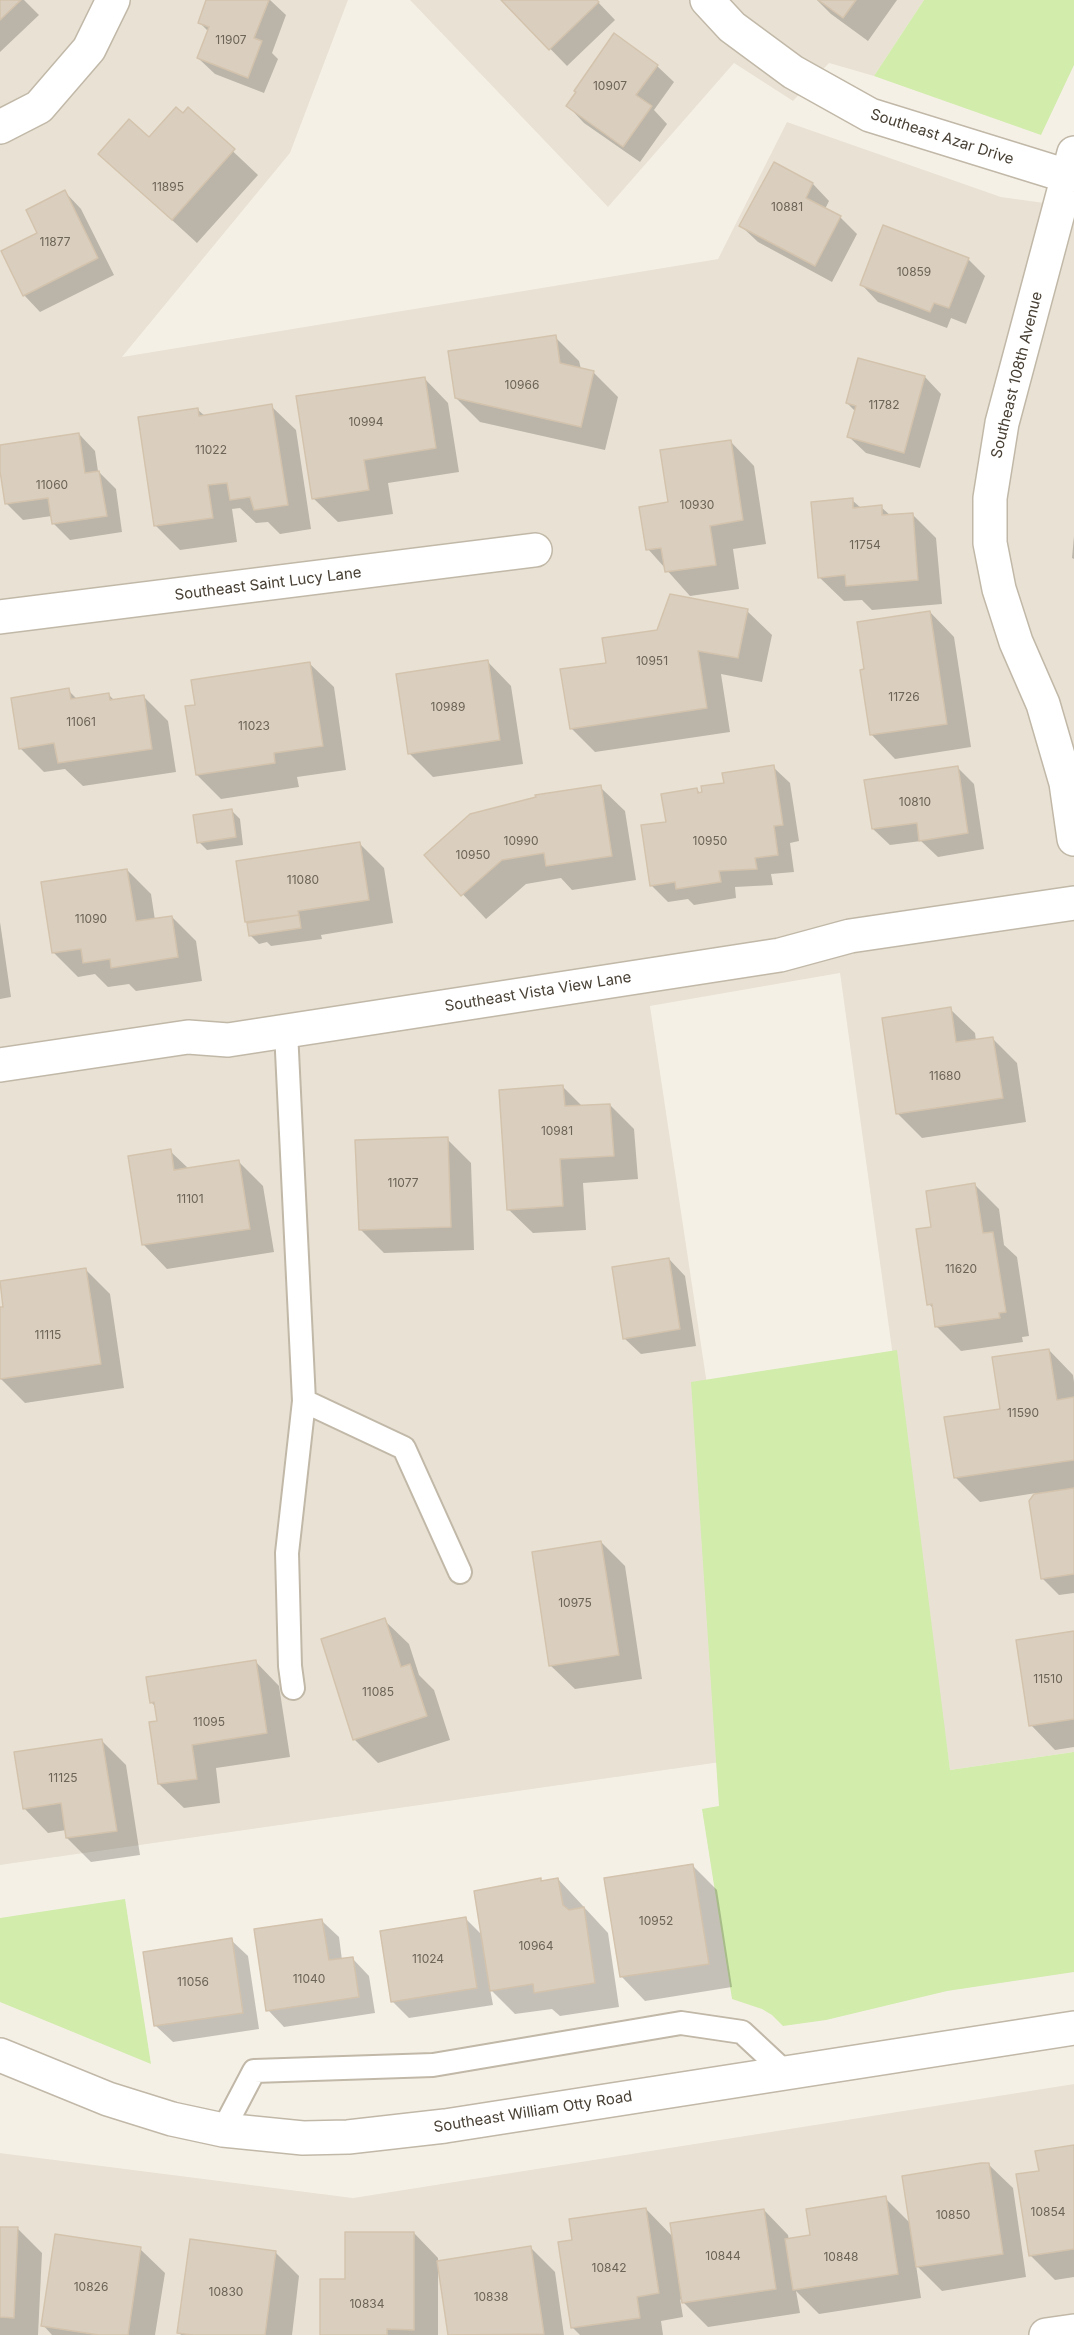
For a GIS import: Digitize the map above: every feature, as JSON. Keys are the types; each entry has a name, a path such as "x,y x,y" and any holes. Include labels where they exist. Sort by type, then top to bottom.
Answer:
{"street":[{"path":"0,127 39,107 89,49 113,0"},
{"name":"Southeast Azar Drive","path":"707,0 732,27 794,72 870,115 1070,165"},
{"name":"Southeast 108th Avenue","path":"1070,165 1002,423 990,498 990,543 1016,642 1043,704 1066,783 1074,839"},
{"name":"Southeast Saint Lucy Lane","path":"0,617 535,550"},
{"name":"Southeast Vista View Lane","path":"0,1065 188,1036 228,1040 780,955 850,936 1074,903"},
{"name":"Southeast William Otty Road","path":"0,2055 108,2099 172,2119 223,2130 303,2138 370,2135 445,2126 1074,2028"},
{"path":"1046,2335 1074,2331"}],"lane":[{"path":"286,1031 303,1401 287,1553 290,1666 293,1688"},
{"path":"303,1401 404,1448 460,1572"},
{"path":"223,2130 254,2071 433,2065 681,2023 742,2032 786,2073"}],"shaded area":[{"path":"0,0 348,0 290,153 122,357 718,259 787,122 1001,197 1074,207 1074,1752 950,1770 840,973 650,1006 763,1756 0,1865"},
{"path":"410,0 924,0 874,76 829,63 793,101 734,63 608,207"},
{"path":"1074,2084 1074,2335 0,2335 0,2153 353,2198"}],"green space":[{"path":"924,0 1074,0 1074,65 1041,135 874,76"},
{"path":"897,1350 950,1770 1074,1752 1074,1972 947,1991 826,2020 783,2026 762,2009 732,1999 702,1809 719,1806 691,1382"},
{"path":"125,1899 151,2064 0,2002 0,1918"}],"building":[{"path":"0,0 21,0 0,20"},
{"path":"206,0 269,0 254,38 262,41 248,78 197,58 209,27 198,23"},
{"path":"501,0 597,0 599,2 549,50"},
{"path":"818,0 856,0 843,18"},
{"path":"614,33 658,65 636,95 652,106 623,147 566,106"},
{"path":"176,107 183,113 188,107 235,149 172,220 98,154 129,119 149,137"},
{"path":"774,162 813,183 806,198 841,216 815,266 739,226"},
{"path":"65,190 98,258 23,296 1,251 37,233 26,210"},
{"path":"883,225 969,258 949,308 934,303 930,312 860,285"},
{"path":"556,335 560,363 594,371 581,427 455,398 448,351"},
{"path":"858,358 925,376 904,453 847,437 856,406 846,403"},
{"path":"425,377 436,448 364,460 369,490 312,499 296,396"},
{"path":"272,404 288,505 254,510 250,497 230,500 227,483 208,485 213,518 154,526 138,417 198,408 199,416"},
{"path":"79,433 85,473 99,471 107,516 52,524 48,498 5,504 0,471 0,445"},
{"path":"731,440 743,520 710,526 716,565 665,572 661,548 646,550 639,507 668,502 660,450"},
{"path":"853,498 853,508 882,505 882,515 913,513 918,580 846,586 845,575 818,578 811,502"},
{"path":"670,594 748,609 738,658 698,651 707,708 570,729 560,669 606,663 602,638 657,630"},
{"path":"930,611 947,724 870,735 860,670 864,669 857,622"},
{"path":"488,660 500,740 408,754 396,674"},
{"path":"310,662 323,746 274,753 275,763 196,775 185,706 195,705 191,680"},
{"path":"69,688 71,699 109,693 110,700 144,695 152,749 58,763 54,743 19,749 11,698"},
{"path":"774,765 783,825 774,826 778,855 755,858 757,869 719,871 721,882 676,889 675,882 650,886 641,825 666,822 661,794 697,788 698,793 702,792 701,786 724,783 722,773"},
{"path":"958,766 968,833 919,841 917,823 872,829 864,780"},
{"path":"601,785 612,856 546,866 544,853 502,860 461,896 424,855 470,814 536,797 535,795"},
{"path":"232,809 236,837 197,843 193,815"},
{"path":"360,842 369,900 298,911 299,915 245,922 236,861"},
{"path":"127,869 136,921 172,916 178,957 111,968 110,959 83,963 81,949 52,953 41,882"},
{"path":"299,915 301,928 249,936 247,923"},
{"path":"951,1007 956,1042 993,1037 1003,1098 896,1114 882,1018"},
{"path":"563,1085 565,1106 610,1104 614,1156 560,1159 563,1206 507,1210 499,1090"},
{"path":"448,1137 451,1227 359,1230 355,1140"},
{"path":"171,1149 174,1170 239,1160 250,1229 142,1245 128,1156"},
{"path":"975,1183 983,1233 993,1232 1006,1312 999,1313 1000,1318 935,1327 932,1304 927,1305 916,1229 931,1227 926,1191"},
{"path":"669,1258 680,1329 623,1339 612,1267"},
{"path":"86,1268 101,1364 0,1379 0,1307 3,1307 0,1281"},
{"path":"1049,1349 1057,1400 1074,1397 1074,1460 954,1478 944,1417 1000,1409 992,1357"},
{"path":"1074,1488 1074,1574 1041,1579 1029,1501 1034,1494"},
{"path":"601,1541 619,1655 549,1666 532,1552"},
{"path":"385,1618 401,1667 410,1664 427,1716 353,1740 321,1639"},
{"path":"1074,1631 1074,1719 1029,1726 1016,1640"},
{"path":"256,1660 267,1733 192,1745 197,1779 158,1784 149,1722 157,1721 154,1702 150,1703 146,1677"},
{"path":"102,1739 117,1831 66,1838 61,1803 23,1809 14,1752"},
{"path":"693,1864 709,1964 620,1977 604,1878"},
{"path":"541,1878 541,1881 558,1878 563,1905 569,1910 584,1907 595,1983 534,1993 533,1984 490,1991 474,1891"},
{"path":"466,1917 477,1988 391,2002 380,1931"},
{"path":"322,1919 329,1960 353,1957 359,1997 266,2011 254,1929"},
{"path":"232,1938 243,2013 154,2026 143,1952"},
{"path":"1074,2145 1074,2249 1029,2256 1016,2174 1039,2171 1035,2151"},
{"path":"989,2163 1003,2254 916,2267 902,2176"},
{"path":"886,2196 898,2274 793,2290 785,2239 810,2235 806,2209"},
{"path":"646,2208 659,2293 637,2297 640,2318 571,2328 558,2242 572,2240 569,2219"},
{"path":"764,2209 776,2289 682,2303 670,2223"},
{"path":"0,2227 18,2227 14,2318 0,2317"},
{"path":"345,2232 414,2232 414,2330 387,2329 387,2335 320,2335 320,2279 345,2279"},
{"path":"55,2234 141,2247 128,2335 99,2335 41,2326"},
{"path":"190,2239 276,2251 265,2335 177,2333"},
{"path":"531,2246 544,2334 448,2335 437,2261"}]}
